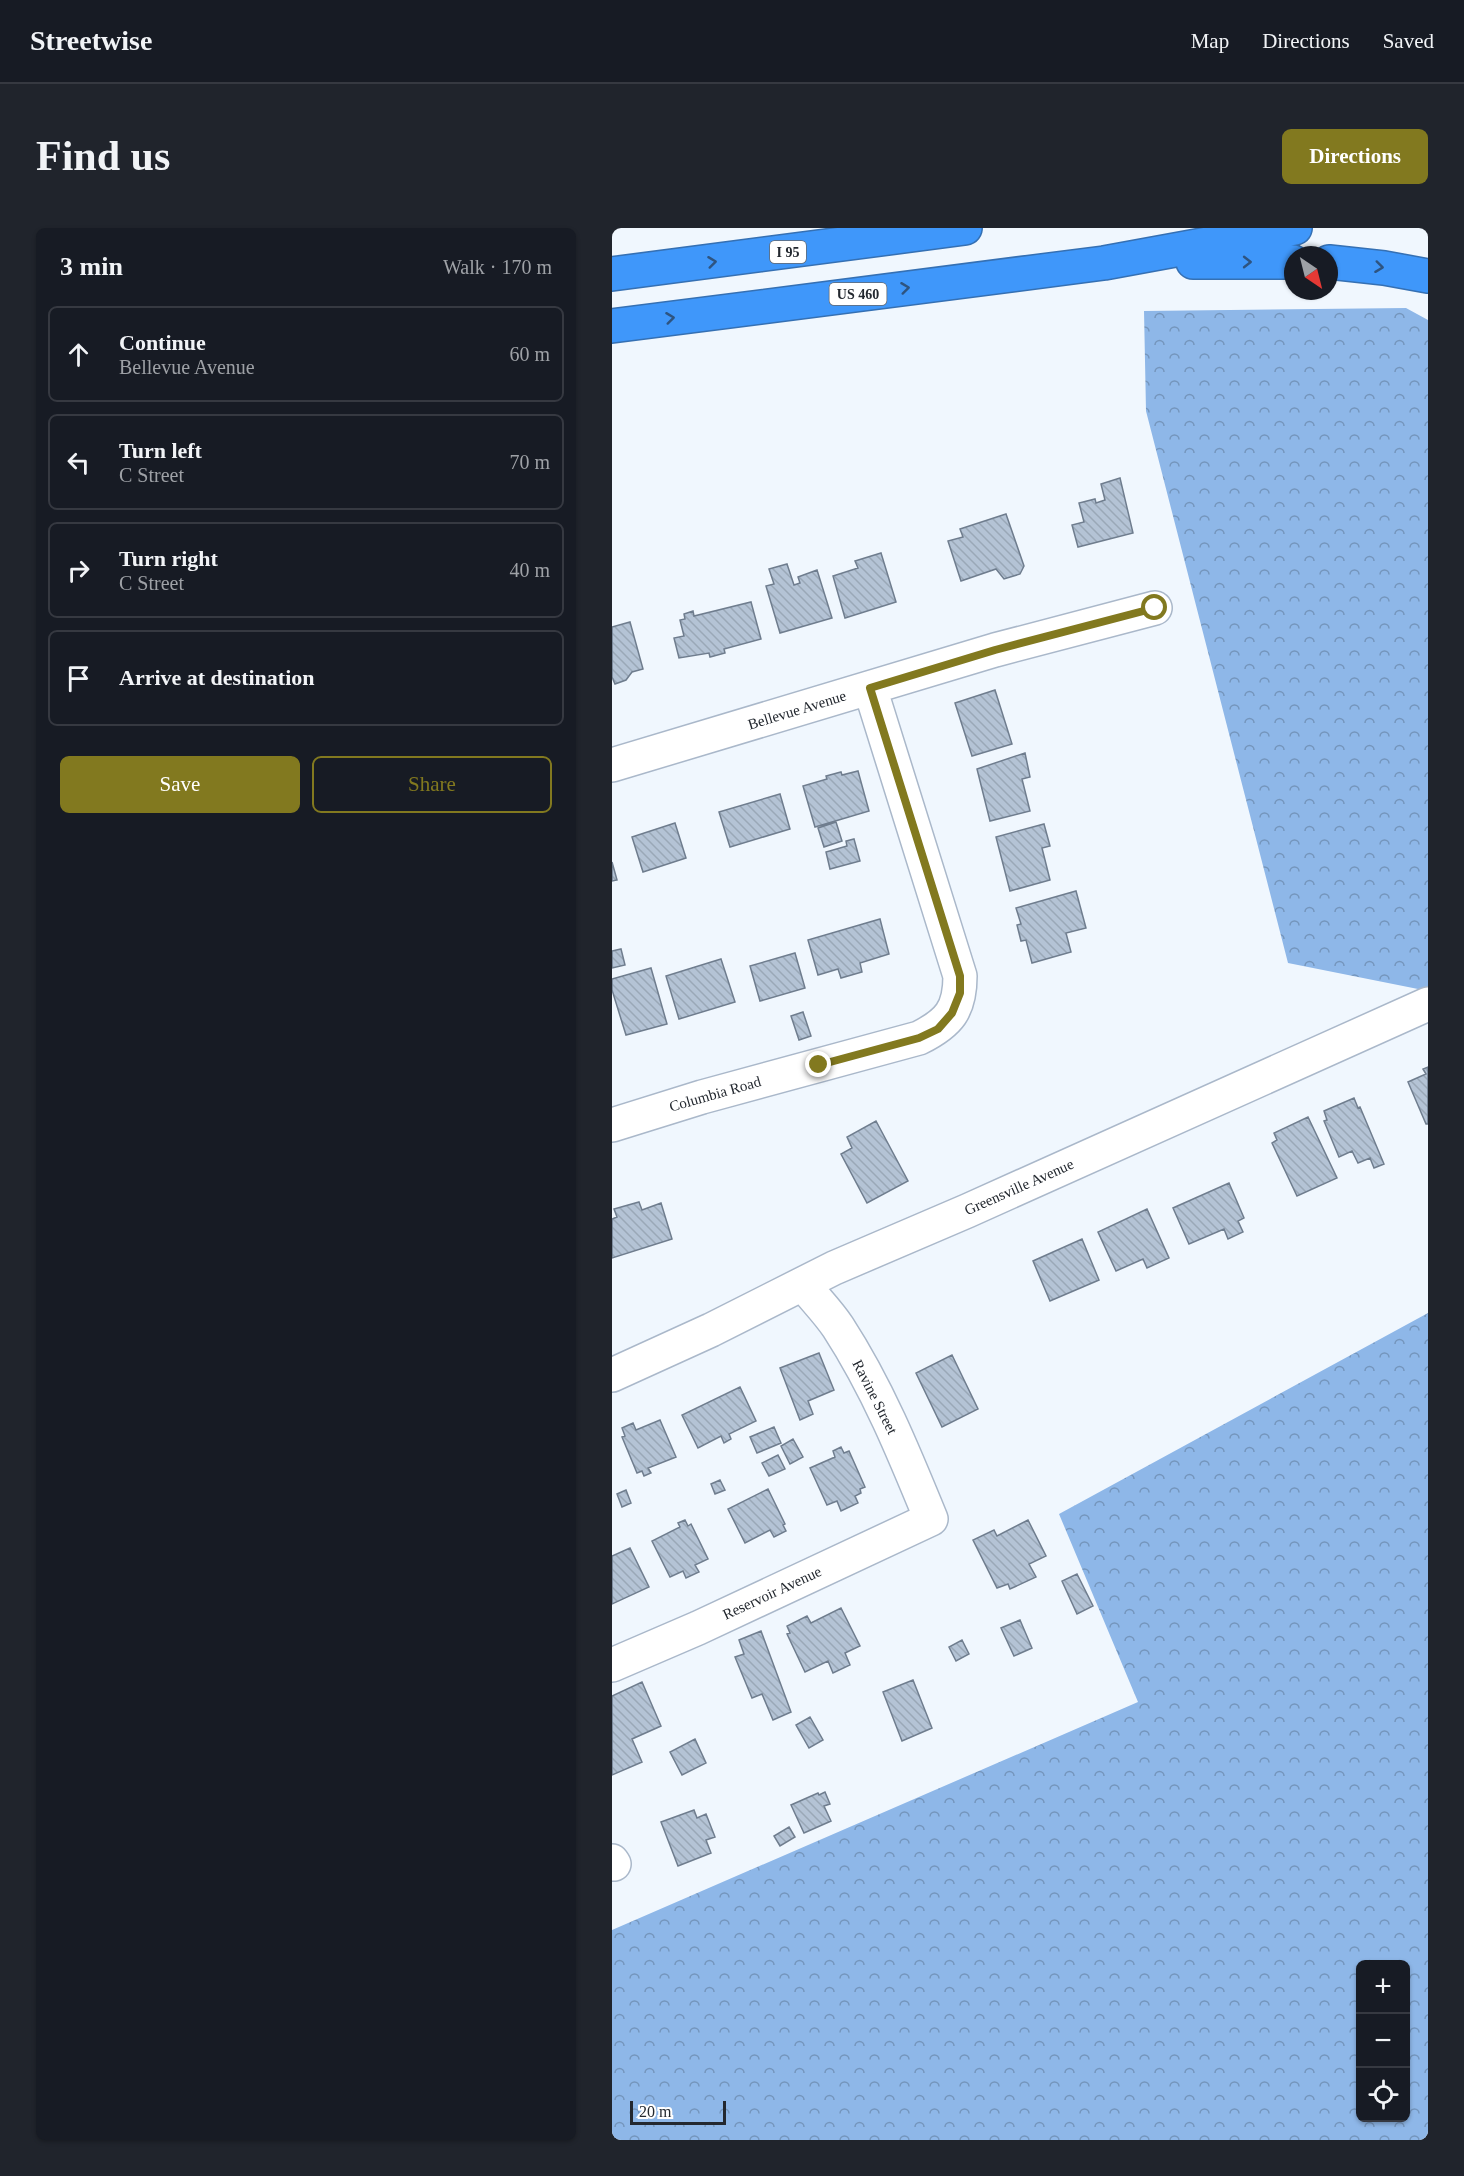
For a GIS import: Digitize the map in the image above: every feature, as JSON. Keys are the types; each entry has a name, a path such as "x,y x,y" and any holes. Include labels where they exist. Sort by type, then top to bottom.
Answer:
{"highway":[{"name":"I 95","path":"612,274 965,228"},
{"name":"US 460","path":"612,326 1104,262 1295,228"},
{"path":"1104,262 1284,262"},
{"path":"1338,263 1428,276"}],"street":[{"name":"Bellevue Avenue","path":"612,765 995,650 1155,608"},
{"name":"Columbia Road","path":"612,1125 702,1097 919,1038 938,1029 952,1013 960,993 960,976 870,688"},
{"name":"Greensville Avenue","path":"612,1375 711,1330 834,1268 967,1211 1428,1004"},
{"name":"Ravine Street","path":"803,1284 837,1326 872,1386 906,1458 931,1519"},
{"name":"Reservoir Avenue","path":"612,1665 698,1628 931,1519"}],"green space":[{"path":"1406,308 1428,320 1428,991 1288,963 1146,411 1144,311"},
{"path":"1428,1313 1428,2140 612,2140 612,1930 1138,1702 1059,1514"}],"building":[{"path":"1120,478 1133,533 1078,547 1072,525 1084,522 1079,503 1095,499 1096,503 1105,500 1101,484"},
{"path":"1006,514 1024,566 1020,574 1004,579 996,569 961,581 948,541 963,537 960,529"},
{"path":"881,553 896,602 845,618 833,576 858,568 855,561"},
{"path":"787,564 794,585 800,583 798,577 817,570 832,618 780,633 766,586 774,584 769,569"},
{"path":"751,602 761,639 724,649 725,653 710,657 709,653 679,658 674,638 684,636 680,620 685,619 684,614 693,611 694,616"},
{"path":"630,622 643,669 632,672 626,680 615,684 612,677 612,627"},
{"path":"995,690 1012,744 972,756 955,703"},
{"path":"1025,753 1030,777 1022,779 1030,811 990,821 977,769"},
{"path":"858,771 869,811 815,827 803,786 827,779 826,776"},
{"path":"780,794 790,829 730,847 719,812"},
{"path":"836,822 842,841 824,847 818,828"},
{"path":"675,823 686,858 643,872 632,837"},
{"path":"1044,824 1050,846 1042,848 1050,880 1010,891 996,837"},
{"path":"854,839 860,861 830,869 826,852 847,846 846,841"},
{"path":"612,862 617,880 612,881"},
{"path":"1076,891 1086,928 1066,933 1071,952 1032,963 1026,940 1021,941 1017,925 1021,924 1016,908"},
{"path":"880,919 889,954 860,963 862,972 841,978 838,969 818,975 808,940"},
{"path":"621,949 625,965 612,968 612,951"},
{"path":"795,953 805,988 760,1001 750,966"},
{"path":"721,959 735,1002 679,1019 666,976"},
{"path":"651,968 667,1024 626,1035 612,990 612,979"},
{"path":"803,1012 811,1036 799,1040 791,1016"},
{"path":"1428,1067 1428,1124 1426,1124 1408,1082 1426,1074 1423,1069"},
{"path":"1354,1098 1384,1164 1374,1168 1370,1158 1358,1163 1352,1151 1339,1157 1324,1121 1327,1120 1324,1111"},
{"path":"1308,1117 1337,1178 1297,1196 1272,1143 1277,1140 1274,1133"},
{"path":"876,1121 908,1181 867,1203 841,1154 852,1148 847,1137"},
{"path":"1229,1183 1244,1218 1238,1221 1243,1232 1228,1239 1224,1229 1189,1244 1173,1208"},
{"path":"639,1202 642,1210 661,1203 672,1239 612,1258 612,1219 617,1217 614,1209"},
{"path":"1147,1209 1169,1258 1147,1268 1143,1259 1116,1271 1098,1232"},
{"path":"1082,1239 1099,1280 1050,1301 1033,1261"},
{"path":"819,1353 834,1390 808,1401 813,1414 800,1420 780,1368"},
{"path":"952,1355 978,1409 942,1427 916,1373"},
{"path":"740,1387 756,1421 729,1434 731,1439 724,1443 721,1436 698,1448 682,1415"},
{"path":"660,1420 676,1457 648,1468 651,1473 644,1476 642,1471 637,1473 622,1437 625,1436 622,1428 633,1423 636,1430"},
{"path":"774,1427 781,1443 757,1453 750,1437"},
{"path":"793,1439 803,1457 790,1464 781,1446"},
{"path":"841,1447 844,1453 849,1451 865,1487 860,1489 861,1493 855,1496 858,1503 841,1511 837,1501 827,1505 810,1468 835,1457 833,1451"},
{"path":"778,1455 785,1469 769,1476 762,1463"},
{"path":"720,1480 725,1490 715,1494 711,1484"},
{"path":"768,1489 785,1524 783,1525 786,1531 774,1537 770,1530 745,1543 728,1509"},
{"path":"626,1490 631,1503 622,1507 617,1494"},
{"path":"685,1520 688,1526 691,1524 708,1559 695,1565 699,1572 686,1578 683,1571 670,1577 652,1541 680,1527 678,1523"},
{"path":"1028,1520 1046,1556 1029,1564 1036,1577 1010,1589 1008,1584 997,1588 973,1540 994,1530 997,1536"},
{"path":"630,1548 649,1587 612,1604 612,1556"},
{"path":"1077,1574 1093,1606 1077,1614 1062,1581"},
{"path":"841,1608 860,1646 845,1653 850,1665 833,1673 828,1661 805,1672 787,1634 790,1633 787,1626 807,1616 811,1623"},
{"path":"1020,1620 1032,1648 1014,1656 1001,1628"},
{"path":"761,1631 791,1712 773,1720 762,1694 752,1698 735,1657 744,1654 739,1640"},
{"path":"962,1640 969,1654 956,1661 949,1647"},
{"path":"913,1680 932,1728 902,1741 883,1692"},
{"path":"642,1682 661,1726 632,1739 642,1762 612,1775 612,1696"},
{"path":"810,1717 823,1740 809,1748 796,1725"},
{"path":"695,1739 706,1763 682,1775 670,1752"},
{"path":"825,1792 830,1804 824,1806 831,1821 804,1833 791,1805"},
{"path":"694,1810 697,1818 706,1814 715,1837 706,1840 711,1853 678,1866 661,1822"},
{"path":"789,1827 795,1837 780,1846 774,1836"}],"route":[{"path":"819,1065 919,1038 938,1029 952,1013 960,993 960,976 870,688 995,650 1155,608"}]}
